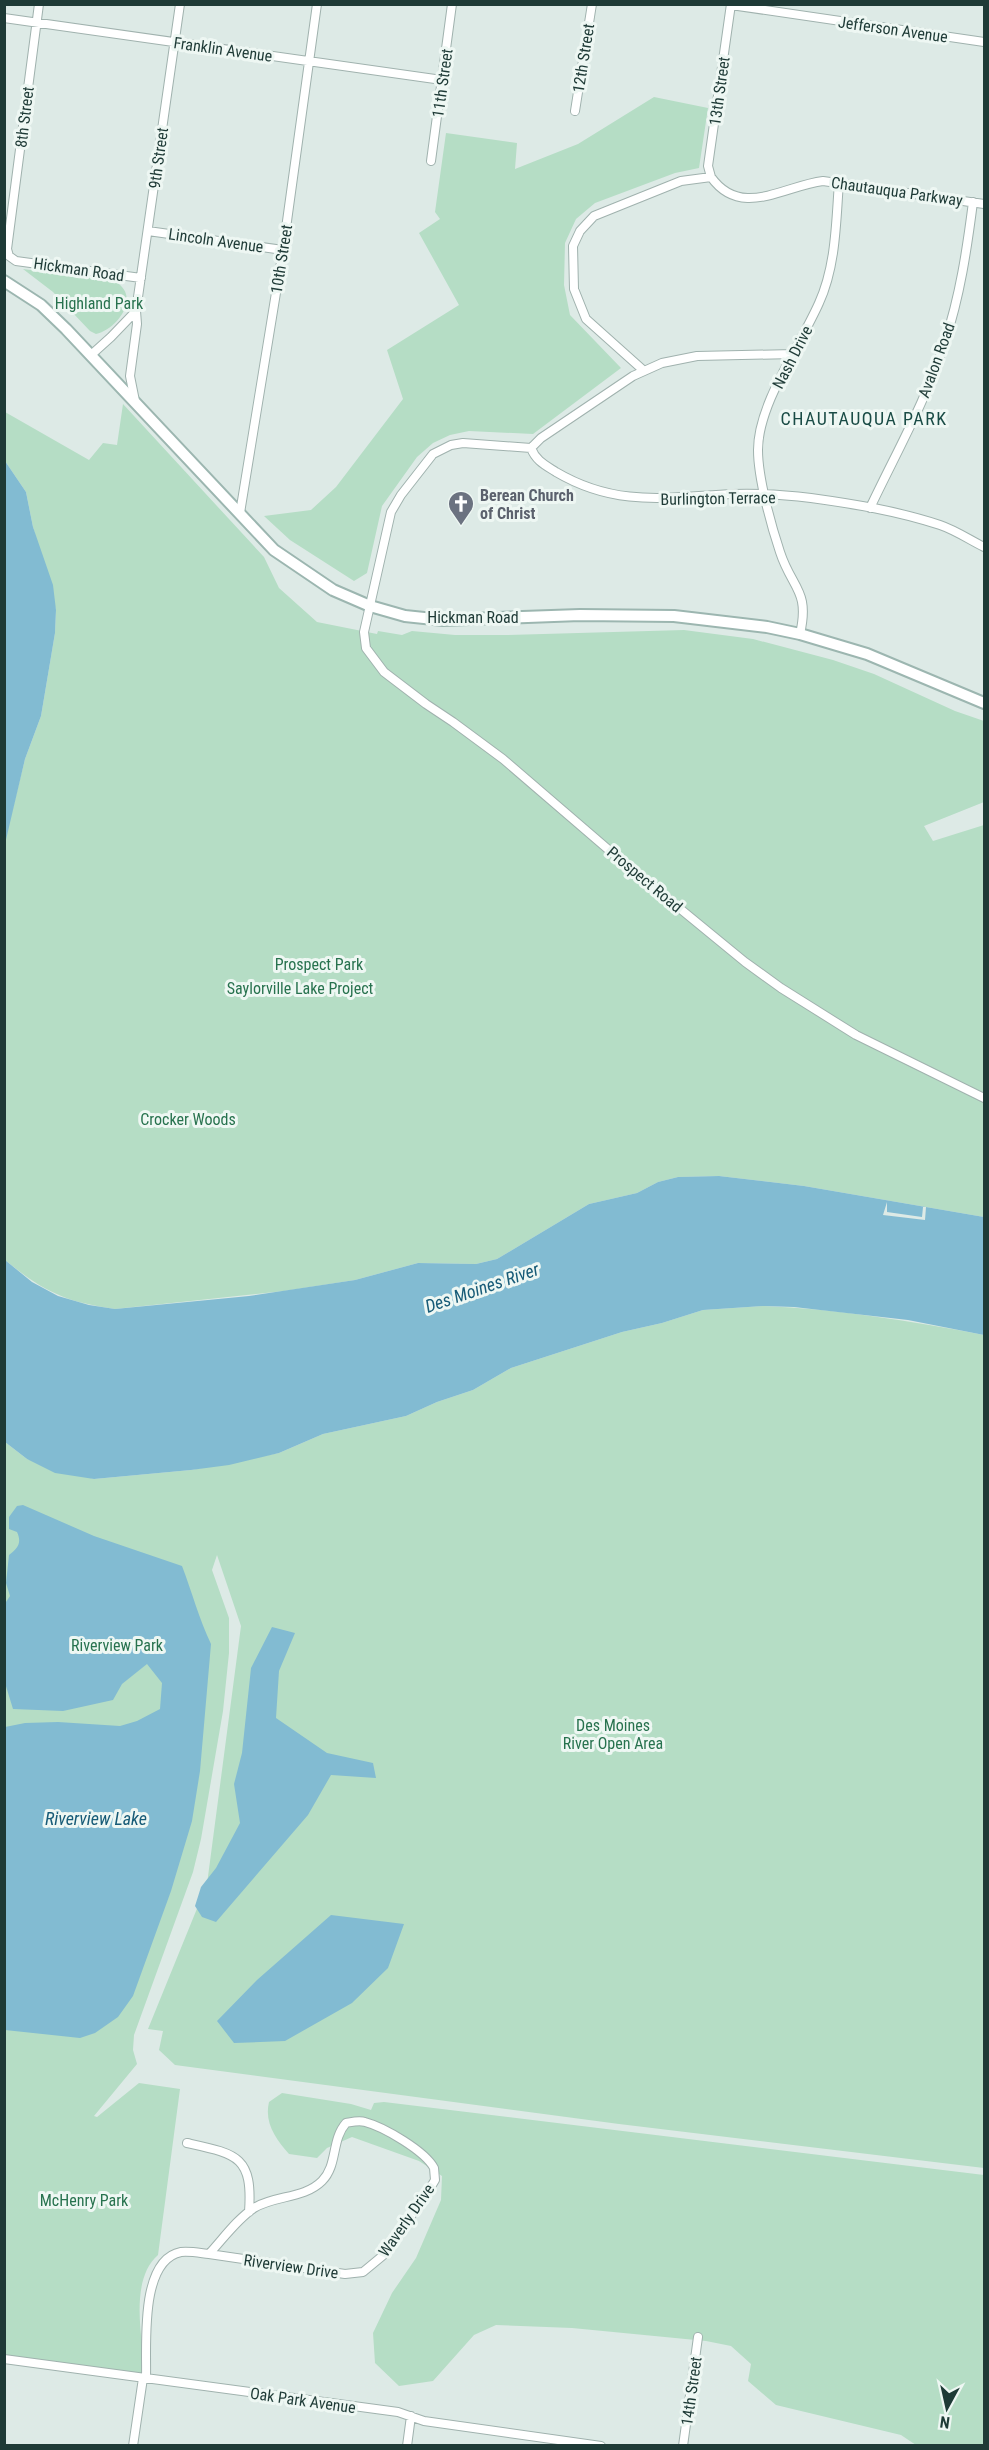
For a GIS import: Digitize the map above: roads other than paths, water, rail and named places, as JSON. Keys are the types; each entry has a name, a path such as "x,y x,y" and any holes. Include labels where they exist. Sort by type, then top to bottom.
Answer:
{"main road":[{"name":"Hickman Road","path":"4,281 41,305 135,401 274,550 333,590 370,606 405,616 443,620 580,615 674,616 767,627 800,634 867,654 984,703"}],"street":[{"name":"8th Street","path":"16,261 9,256 7,249 39,4"},
{"name":"9th Street","path":"135,401 130,376 137,324 136,311 180,4"},
{"name":"10th Street","path":"240,513 283,250 317,4"},
{"name":"11th Street","path":"431,161 452,4"},
{"name":"12th Street","path":"575,111 592,4"},
{"name":"Jefferson Avenue","path":"731,5 984,42"},
{"name":"13th Street","path":"711,177 708,166 731,5"},
{"name":"Franklin Avenue","path":"4,18 442,80"},
{"name":"Chautauqua Parkway","path":"711,177 727,194 744,199 762,198 803,183 823,181 984,204"},
{"path":"643,370 586,319 574,290 573,246 580,231 594,216 681,181 711,177"},
{"name":"Nash Drive","path":"800,634 804,618 802,597 781,554 766,495 758,450 760,426 768,404 820,302 827,282 834,239 839,182"},
{"name":"Avalon Road","path":"870,508 926,390 945,341 959,290 973,202"},
{"name":"Lincoln Avenue","path":"148,231 283,250"},
{"name":"Hickman Road","path":"16,261 141,278"},
{"path":"91,355 111,338 136,311"},
{"path":"370,606 391,512 401,495 434,454 451,445 464,443 531,448 542,438 643,370 672,361 697,356 794,354"},
{"name":"Burlington Terrace","path":"531,448 535,459 559,473 578,483 620,496 659,500 735,494 809,498 870,508 942,525 984,547"},
{"name":"Prospect Road","path":"370,606 364,633 366,648 384,672 503,759 617,857 745,962 781,988 856,1035 984,1098"},
{"name":"Waverly Drive","path":"249,2212 266,2203 306,2192 320,2184 329,2173 335,2159 339,2135 346,2123 364,2122 378,2127 417,2150 431,2162 435,2174 432,2186 386,2253 371,2268"},
{"path":"187,2143 232,2154 241,2163 250,2184 249,2212 209,2254"},
{"name":"Riverview Drive","path":"145,2378 149,2291 166,2260 171,2256 180,2252 209,2254 345,2274 357,2274 371,2268"},
{"name":"14th Street","path":"683,2445 698,2337"},
{"name":"Oak Park Avenue","path":"4,2359 398,2412 424,2421 601,2445"},
{"path":"133,2445 145,2378"},
{"path":"407,2445 411,2416"}],"water":[{"path":"5,461 26,492 33,527 53,585 56,610 55,633 41,716 25,759 5,844"},
{"name":"Des Moines River","path":"719,1176 804,1186 984,1217 984,1335 908,1320 794,1307 763,1306 703,1310 622,1332 511,1368 473,1390 437,1402 406,1416 323,1434 279,1453 229,1465 94,1479 55,1473 27,1459 5,1442 5,1260 32,1282 58,1296 89,1305 115,1309 249,1296 355,1280 418,1263 476,1264 497,1259 589,1204 637,1193 658,1182 678,1177"},
{"name":"Riverview Lake","path":"23,1505 94,1536 182,1566 211,1644 200,1771 192,1821 171,1891 133,1996 118,2017 95,2033 80,2038 5,2030 5,1727 25,1723 58,1722 120,1726 137,1721 160,1709 162,1683 147,1664 122,1684 113,1700 63,1711 13,1709 5,1683 4,1605 10,1596 6,1583 9,1555 17,1548 19,1542 17,1532 9,1529 9,1517 17,1506"},
{"path":"272,1627 295,1633 279,1671 276,1718 327,1753 373,1763 376,1778 331,1775 308,1815 216,1922 202,1917 195,1906 201,1887 216,1868 240,1823 234,1784 242,1753 251,1668"},
{"path":"331,1915 404,1924 388,1968 352,2003 285,2041 234,2043 217,2021 257,1980"}],"place":[{"name":"Berean Church of Christ","path":"461,527"}],"district":[{"name":"CHAUTAUQUA PARK","path":"864,419"}],"park label":[{"name":"Highland Park","path":"99,303"},
{"name":"Prospect Park","path":"319,964"},
{"name":"Saylorville Lake Project","path":"300,988"},
{"name":"Crocker Woods","path":"188,1119"},
{"name":"Riverview Park","path":"117,1645"},
{"name":"Des Moines River Open Area","path":"613,1734"},
{"name":"McHenry Park","path":"84,2200"}]}
